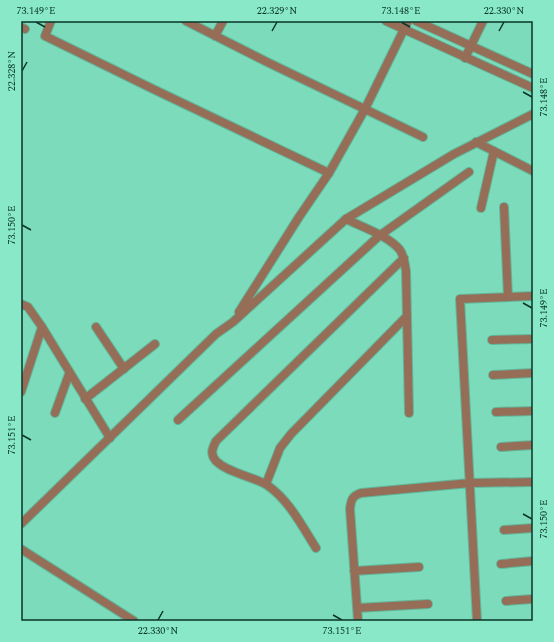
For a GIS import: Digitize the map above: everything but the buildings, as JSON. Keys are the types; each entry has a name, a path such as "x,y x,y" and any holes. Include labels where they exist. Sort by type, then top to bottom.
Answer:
{"street":[{"path":"51,21 45,36 160,93 329,173"},
{"path":"186,21 423,137"},
{"path":"216,36 223,21"},
{"path":"386,21 530,88 533,74 416,21"},
{"path":"233,322 299,217 329,173 365,109 408,21"},
{"path":"465,58 483,21"},
{"path":"21,524 216,334 233,322 346,218 476,142 533,114"},
{"path":"476,142 533,171"},
{"path":"480,208 494,151"},
{"path":"178,420 379,236 469,172"},
{"path":"504,207 508,297"},
{"path":"346,218 391,242 400,251 404,258 406,271 409,413"},
{"path":"316,548 293,511 281,496 266,484 224,467 216,461 212,455 212,449 216,441 404,258"},
{"path":"477,621 460,299 533,296"},
{"path":"21,304 28,307 42,327 69,374 110,438"},
{"path":"266,484 280,448 291,434 407,316"},
{"path":"21,392 42,327"},
{"path":"96,327 124,369"},
{"path":"492,340 533,340"},
{"path":"85,399 155,344"},
{"path":"493,375 533,373"},
{"path":"55,413 69,374"},
{"path":"496,412 533,410"},
{"path":"501,447 533,445"},
{"path":"358,621 350,509 351,501 355,495 361,492 470,483 533,482"},
{"path":"504,530 533,528"},
{"path":"21,549 134,621"},
{"path":"501,564 533,561"},
{"path":"354,571 419,567"},
{"path":"506,601 533,599"},
{"path":"357,608 428,604"}]}
